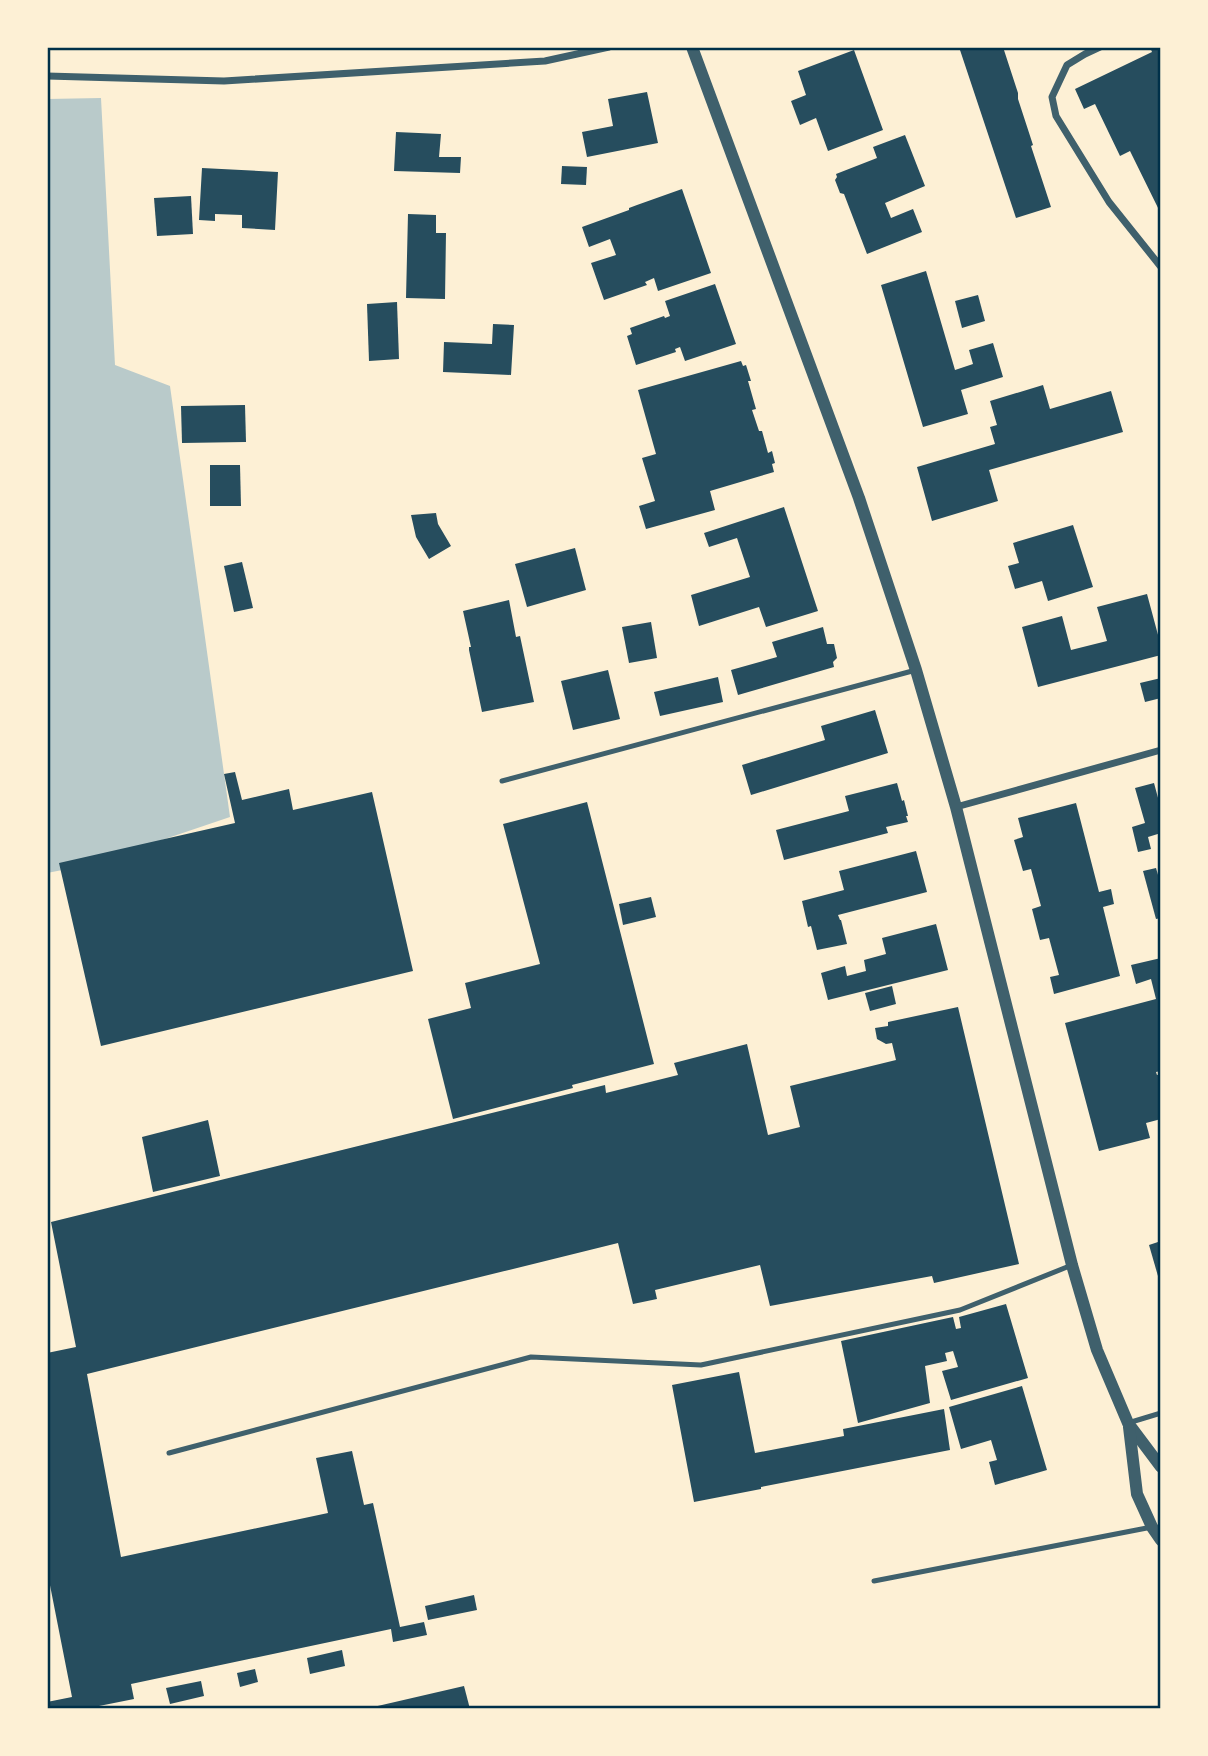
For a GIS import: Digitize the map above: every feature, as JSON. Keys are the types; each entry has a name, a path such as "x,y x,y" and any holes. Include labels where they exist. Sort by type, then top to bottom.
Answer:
{"street":[{"path":"47,76 224,81 545,61 609,47"},
{"path":"692,47 859,498 916,670 956,807 1072,1265 1097,1350 1128,1423 1161,1467"},
{"path":"1100,47 1068,65 1052,97 1056,116 1109,202 1161,267"},
{"path":"956,807 1161,750"},
{"path":"1128,1423 1138,1494 1152,1527 1161,1540"}],"lane":[{"path":"502,781 916,670"},
{"path":"169,1453 531,1357 701,1365 960,1310 1072,1265"},
{"path":"1128,1423 1161,1413"},
{"path":"874,1581 1152,1527"}],"shaded area":[{"path":"101,98 115,365 170,386 230,817 88,865 47,873 47,99"}],"building":[{"path":"959,47 1003,47 1051,207 1016,218"},
{"path":"1150,47 1161,47 1161,214 1130,151 1120,156 1095,104 1084,109 1075,89 1152,52"},
{"path":"854,50 883,130 828,151 816,118 800,125 791,101 806,95 798,71"},
{"path":"647,92 658,143 587,157 582,132 613,126 608,99"},
{"path":"396,132 441,134 439,157 461,157 460,173 394,171"},
{"path":"905,135 925,186 885,203 891,218 913,209 922,232 867,254 844,194 840,193 835,180 836,174 877,158 873,147"},
{"path":"562,166 587,167 586,185 561,184"},
{"path":"202,168 278,172 275,230 242,228 242,215 215,214 215,221 199,220"},
{"path":"682,189 711,273 658,291 654,278 645,282 647,285 604,300 591,263 616,255 610,239 589,247 582,227"},
{"path":"191,196 193,234 157,236 154,198"},
{"path":"408,214 436,215 436,233 446,233 445,299 406,298"},
{"path":"926,271 955,370 973,364 969,350 993,343 1003,377 961,390 968,414 923,427 881,285"},
{"path":"715,284 736,344 685,361 680,347 675,349 676,352 636,365 627,336 632,334 630,328 670,316 665,301"},
{"path":"978,295 985,321 962,328 955,301"},
{"path":"397,302 399,359 369,361 367,304"},
{"path":"493,324 514,325 511,375 443,372 444,342 492,344"},
{"path":"741,361 743,366 746,365 751,381 748,381 756,409 752,410 759,431 762,431 768,453 772,451 774,472 710,491 715,510 646,529 639,506 655,501 642,458 656,454 638,390"},
{"path":"1043,385 1050,409 1111,391 1123,432 989,470 998,501 932,521 917,467 995,444 990,427 997,425 990,401"},
{"path":"245,405 246,442 182,443 181,406"},
{"path":"210,465 240,465 241,506 210,506"},
{"path":"784,507 818,611 766,627 759,607 699,626 691,595 750,577 737,538 709,547 704,533"},
{"path":"436,513 438,524 451,546 429,559 416,537 411,515"},
{"path":"1073,525 1093,587 1048,601 1042,581 1015,589 1008,566 1019,563 1013,543"},
{"path":"575,548 586,590 527,607 515,564"},
{"path":"242,562 253,608 234,612 224,566"},
{"path":"1147,594 1161,655 1038,687 1022,627 1062,616 1071,650 1107,641 1097,607"},
{"path":"509,600 516,637 520,636 534,702 482,712 463,611"},
{"path":"651,622 657,658 629,663 622,627"},
{"path":"823,627 827,644 834,644 837,658 833,662 834,667 738,695 731,670 777,657 772,642"},
{"path":"608,670 620,719 573,730 561,681"},
{"path":"718,677 723,702 660,716 654,692"},
{"path":"1161,678 1161,698 1145,702 1140,683"},
{"path":"875,710 888,753 751,795 742,765 825,740 821,726"},
{"path":"235,772 242,800 289,789 293,810 372,792 413,971 101,1046 59,863 235,823 224,774"},
{"path":"897,783 902,801 904,800 908,822 886,827 888,833 784,860 776,830 849,811 845,796"},
{"path":"1154,783 1161,809 1161,833 1148,837 1151,849 1138,852 1132,827 1145,823 1135,788"},
{"path":"587,802 654,1064 453,1119 428,1019 471,1008 465,983 540,964 503,824"},
{"path":"1076,803 1099,892 1111,889 1114,904 1103,907 1120,976 1054,994 1050,977 1059,975 1049,938 1040,940 1032,909 1041,906 1031,869 1023,871 1014,840 1023,837 1018,818"},
{"path":"916,851 927,892 838,915 847,944 817,950 802,901 844,890 839,871"},
{"path":"1156,868 1161,885 1161,918 1156,919 1143,871"},
{"path":"651,897 656,917 623,925 619,904"},
{"path":"936,924 948,970 828,1000 821,973 845,966 847,976 866,971 864,960 886,954 882,938"},
{"path":"1161,958 1161,1071 1156,1072 1157,1075 1161,1074 1161,1119 1146,1123 1150,1138 1099,1151 1065,1023 1156,999 1151,979 1136,984 1131,965"},
{"path":"892,986 896,1004 870,1011 865,993"},
{"path":"958,1007 1019,1264 934,1283 932,1276 770,1306 760,1265 655,1290 657,1299 633,1304 618,1243 87,1374 121,1557 328,1513 316,1458 352,1451 364,1505 373,1503 400,1627 424,1622 427,1635 393,1642 391,1629 131,1684 134,1699 84,1709 47,1709 47,1702 72,1697 47,1570 47,1353 76,1347 51,1222 605,1085 606,1093 678,1075 674,1063 747,1044 768,1135 800,1127 790,1086 896,1060 892,1043 886,1044 877,1039 875,1028 888,1026 888,1022"},
{"path":"208,1120 220,1176 153,1192 142,1137"},
{"path":"1161,1241 1161,1283 1160,1283 1149,1245"},
{"path":"1006,1304 1028,1378 951,1400 942,1371 958,1367 953,1351 945,1353 947,1361 925,1366 930,1403 858,1423 841,1341 953,1317 956,1329 961,1328 959,1317"},
{"path":"739,1372 755,1453 844,1436 843,1429 944,1409 950,1450 694,1502 672,1385"},
{"path":"1022,1386 1047,1470 995,1485 989,1462 997,1460 991,1440 961,1449 949,1407"},
{"path":"474,1595 477,1610 428,1620 425,1606"},
{"path":"342,1650 345,1666 310,1674 307,1658"},
{"path":"255,1669 258,1682 240,1687 237,1673"},
{"path":"201,1681 204,1696 170,1704 166,1688"},
{"path":"464,1686 470,1709 369,1709 369,1708"}]}
